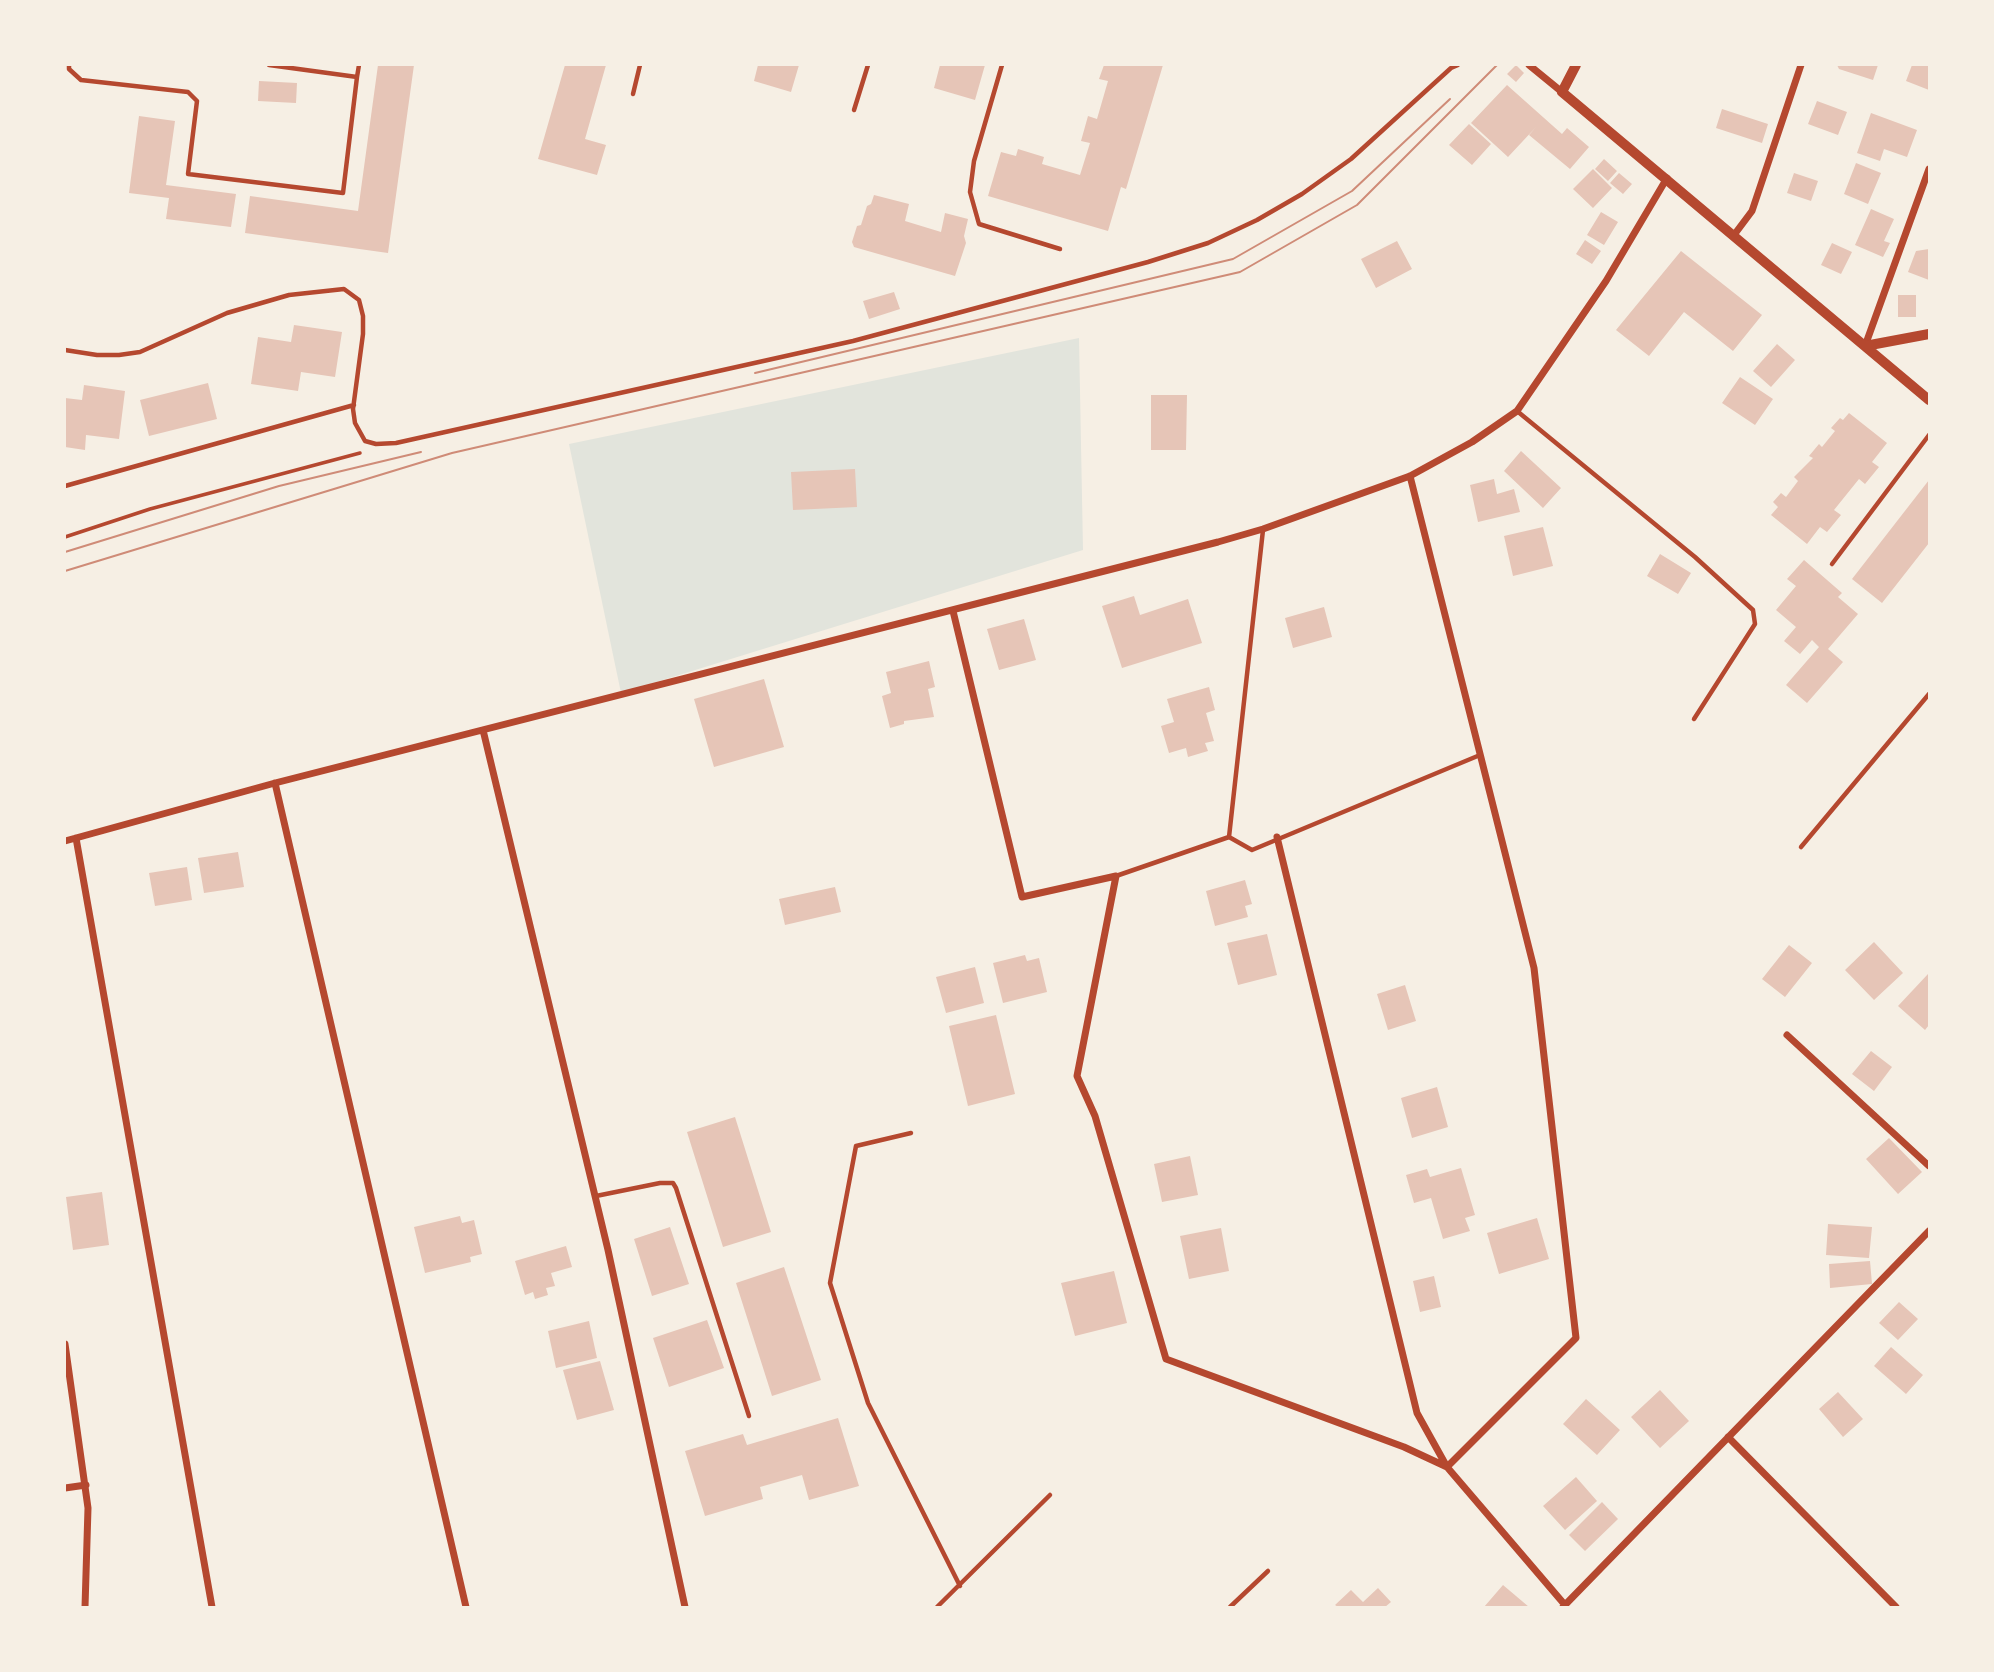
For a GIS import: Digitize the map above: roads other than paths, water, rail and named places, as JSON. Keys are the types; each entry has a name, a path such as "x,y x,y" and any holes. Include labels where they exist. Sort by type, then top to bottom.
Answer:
{"street":[{"path":"1529,65 1538,69 1929,400"},
{"path":"1562,92 1576,65"},
{"path":"1734,235 1752,211 1801,65"},
{"path":"1865,346 1929,169"},
{"path":"65,841 275,783 953,611 1263,529 1410,476 1472,442 1517,411 1606,281 1667,178"},
{"path":"1865,346 1929,334"},
{"path":"1410,476 1534,968 1576,1338 1447,1467"},
{"path":"953,611 1022,897 1116,876 1077,1076 1095,1116 1166,1359 1404,1447 1447,1467"},
{"path":"484,730 595,1196 685,1607"},
{"path":"275,783 466,1607"},
{"path":"1278,837 1417,1413 1447,1467 1564,1606 1929,1231"},
{"path":"76,838 212,1607"},
{"path":"1787,1035 1929,1166"},
{"path":"65,1344 88,1508 85,1607"},
{"path":"1728,1437 1896,1607"},
{"path":"65,1488 86,1485"}],"lane":[{"path":"69,65 69,69 81,80 188,92 197,101 188,174 343,193 359,65"},
{"path":"269,65 357,77"},
{"path":"633,94 639,65"},
{"path":"855,110 868,65"},
{"path":"1002,65 974,161 970,192 979,224 1060,249"},
{"path":"65,350 97,355 140,352 227,313 289,295 344,289 359,300 363,316 354,405 355,424 365,441 376,444 396,443 853,341 1148,262 1208,243 1257,220 1301,194 1351,159 1451,68 1458,65"},
{"path":"65,486 354,405"},
{"path":"1517,411 1695,557 1753,610 1755,624 1694,719"},
{"path":"1832,564 1929,435"},
{"path":"1229,837 1263,529"},
{"path":"1801,847 1929,694"},
{"path":"1116,876 1229,837 1252,849 1481,755"},
{"path":"911,1133 856,1146 830,1283 868,1403 960,1586"},
{"path":"595,1196 660,1183 673,1183 749,1416"},
{"path":"937,1607 1050,1495"},
{"path":"1230,1607 1268,1571"}],"tram line":[{"path":"65,571 452,453 1240,272 1357,205 1497,65"},
{"path":"755,373 1233,259 1352,191 1450,99"},
{"path":"65,552 279,486 421,452"}]}
